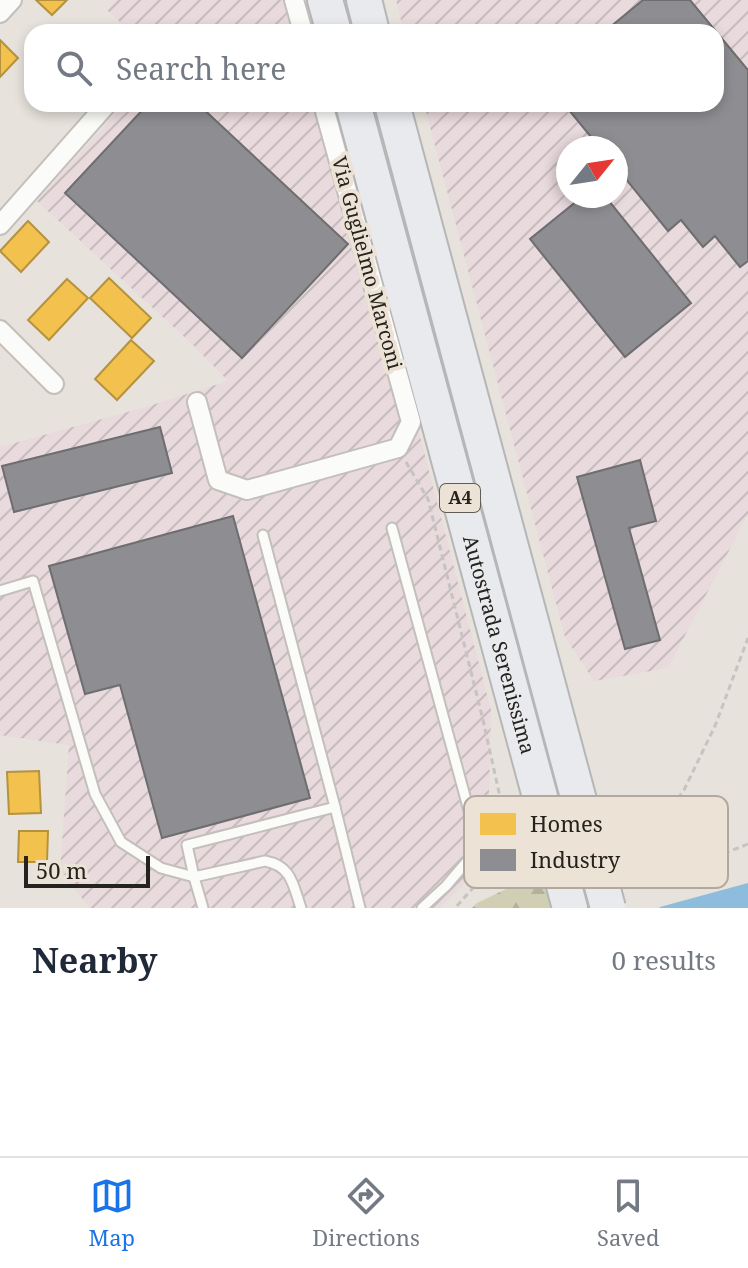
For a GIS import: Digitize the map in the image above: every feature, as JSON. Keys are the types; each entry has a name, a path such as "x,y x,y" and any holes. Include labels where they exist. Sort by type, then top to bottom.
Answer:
{"highway":[{"path":"325,0 332,24"},
{"path":"364,0 370,24"},
{"name":"Autostrada Serenissima","path":"355,112 540,796"},
{"name":"Autostrada Serenissima","path":"394,112 578,796"},
{"name":"Autostrada Serenissima","path":"603,888 608,908"}],"street":[{"path":"0,12 12,0"},
{"path":"294,0 301,24"},
{"path":"0,225 100,112"},
{"name":"Via Guglielmo Marconi","path":"325,112 414,420 398,448"},
{"path":"0,330 54,384"},
{"path":"197,402 218,480 247,490 398,448"}],"lane":[{"path":"392,528 465,796"},
{"path":"263,535 360,908"},
{"path":"0,591 33,581 95,794 121,842 161,868 194,877 265,861 275,863 289,873 301,908"},
{"path":"203,908 187,845 335,807"},
{"path":"422,908 464,865"}],"path":[{"path":"398,448 428,499 500,796"},
{"path":"680,796 715,726 748,638"},
{"path":"728,852 748,844"},
{"path":"455,908 473,888"}],"shaded area":[{"path":"116,0 301,0 308,24 122,24 107,10"},
{"path":"396,0 748,0 748,514 668,668 594,681 565,637 426,112 724,112 724,24 402,24"},
{"path":"117,112 332,112 491,710 489,796 464,796 464,884 440,908 90,908 60,871 69,745 0,735 0,447 228,381 37,201"}],"green space":[{"path":"509,888 549,888 553,908 472,908"}],"water":[{"path":"748,883 748,908 659,908 660,907"}],"building: Homes":[{"path":"36,0 67,0 52,15"},
{"path":"0,40 18,58 0,77"},
{"path":"28,221 49,242 21,272 0,251"},
{"path":"109,278 151,318 132,338 90,298"},
{"path":"67,279 88,298 49,340 28,320"},
{"path":"131,340 154,361 117,400 95,379"},
{"path":"39,771 41,813 9,814 7,772"},
{"path":"19,831 48,831 47,862 18,862"}],"building: Industry":[{"path":"643,0 690,0 710,24 614,24"},
{"path":"724,41 748,70 748,261 740,267 715,236 703,247 681,220 668,231 628,182 628,136 590,136 571,112 724,112"},
{"path":"141,112 207,112 348,244 242,358 65,193"},
{"path":"568,208 615,208 691,303 625,357 530,239"},
{"path":"160,427 172,473 14,512 2,466"},
{"path":"640,460 656,521 629,528 660,640 625,649 577,477"},
{"path":"233,516 310,798 162,838 120,685 85,694 49,566"}]}
